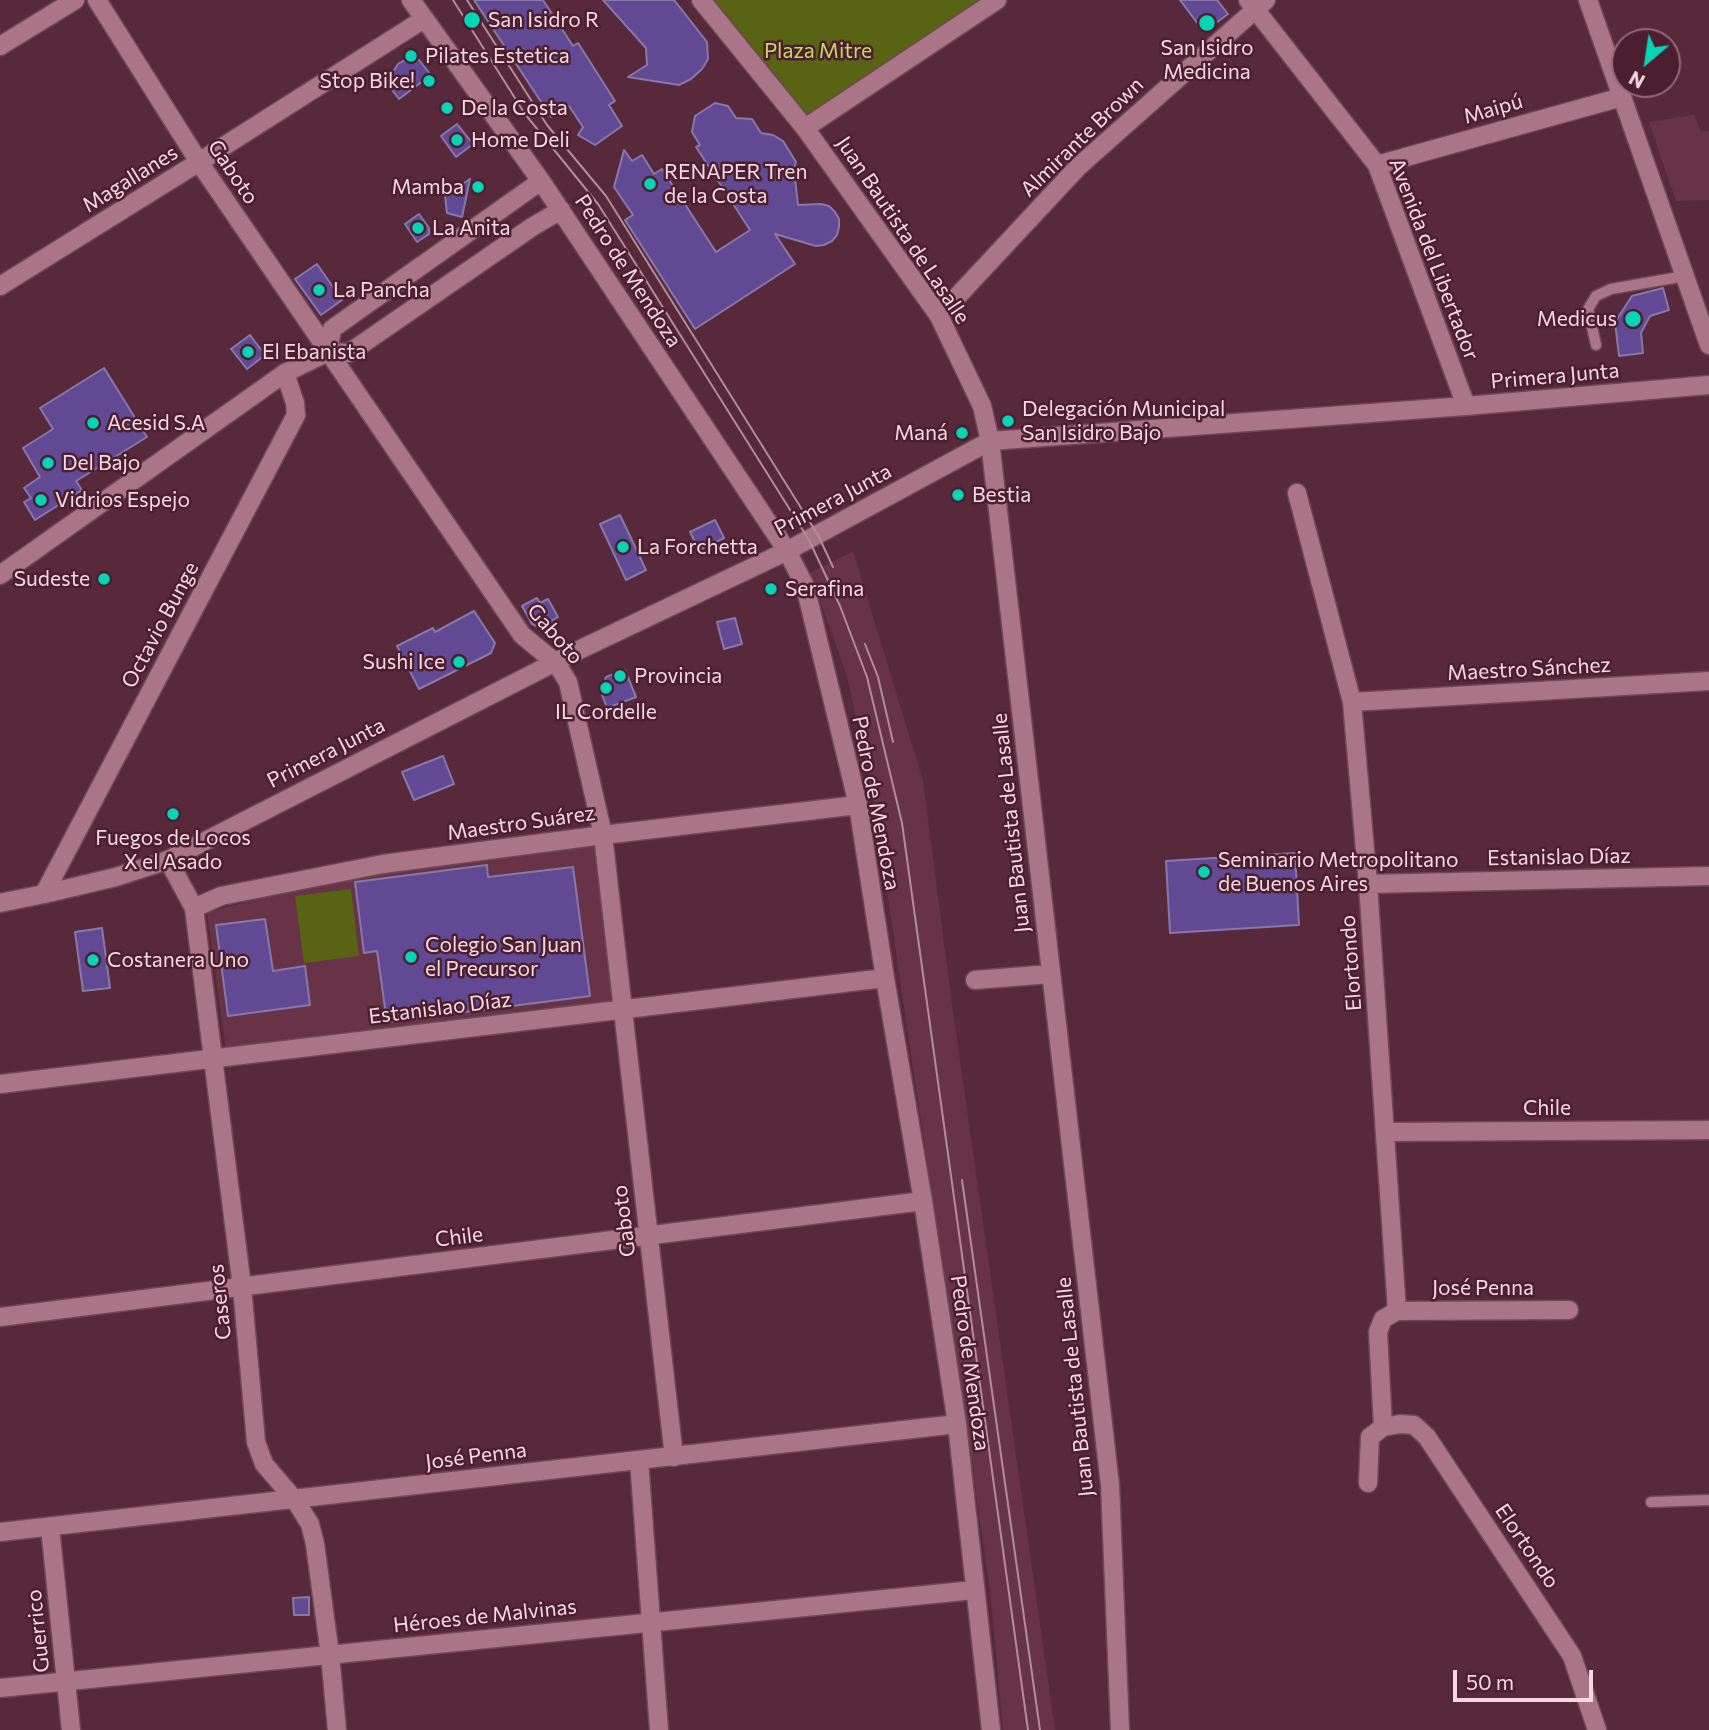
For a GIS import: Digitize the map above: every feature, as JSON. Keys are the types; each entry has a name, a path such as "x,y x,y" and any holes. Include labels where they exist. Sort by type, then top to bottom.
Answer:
{"street":[{"path":"0,46 75,0"},
{"name":"Gaboto","path":"97,0 199,162 522,635 556,663 568,682 603,835 674,1457"},
{"name":"Pedro de Mendoza","path":"411,0 541,181 787,551 805,586 858,805 923,1201 957,1424 991,1730"},
{"name":"Juan Bautista de Lasalle","path":"701,0 805,128 939,316 982,406 990,441 1110,1485 1120,1730"},
{"path":"805,128 997,0"},
{"path":"1588,0 1611,66"},
{"name":"Avenida del Libertador","path":"1256,3 1377,165 1466,406"},
{"name":"Almirante Brown","path":"939,316 1078,167 1256,3"},
{"name":"Magallanes","path":"0,286 424,19"},
{"name":"Maipú","path":"1377,165 1618,98"},
{"path":"1622,98 1709,345"},
{"path":"328,352 332,329 541,181"},
{"path":"0,575 285,373 328,352 349,353 561,211"},
{"name":"Octavio Bunge","path":"44,894 296,415 285,373"},
{"name":"Primera Junta","path":"0,903 116,877 168,860 581,649 787,551 990,441 1709,385"},
{"name":"Elortondo","path":"1297,493 1352,702 1368,884 1397,1311"},
{"name":"Maestro Sánchez","path":"1352,702 1709,681"},
{"name":"Maestro Suárez","path":"194,908 221,896 383,864 858,805"},
{"name":"Caseros","path":"168,860 194,908 242,1287 256,1441 264,1464 295,1500 310,1524 330,1655 337,1730"},
{"name":"Estanislao Díaz","path":"1368,884 1709,876"},
{"path":"975,980 1050,974"},
{"name":"Estanislao Díaz","path":"0,1084 885,978"},
{"name":"Chile","path":"1386,1132 1709,1130"},
{"name":"Chile","path":"0,1317 923,1201"},
{"name":"José Penna","path":"1397,1311 1569,1310"},
{"path":"1368,1483 1370,1437 1383,1427 1378,1332 1383,1320 1397,1311"},
{"name":"José Penna","path":"0,1532 957,1424"},
{"name":"Elortondo","path":"1383,1427 1414,1425 1427,1437 1572,1656 1597,1730"},
{"path":"639,1460 659,1730"},
{"name":"Guerrico","path":"50,1527 71,1730"},
{"name":"Héroes de Malvinas","path":"0,1688 974,1590"}],"lane":[{"path":"1596,345 1588,309 1596,296 1611,289 1685,276"},
{"path":"1651,1502 1709,1500"}],"shaded area":[{"path":"1694,115 1701,132 1709,131 1709,200 1676,201 1649,122"},
{"path":"853,551 923,781 1055,1730 1003,1730 990,1589 874,803 847,676 810,573"},
{"name":"Colegio San Juan el Precursor","path":"596,841 613,1003 226,1050 207,912 371,872"}],"green space":[{"name":"Plaza Mitre","path":"714,0 982,0 807,116"},
{"path":"351,889 359,956 304,963 295,896"}],"building":[{"path":"474,0 543,0 573,46 578,43 615,101 609,105 622,126 595,145 578,135 583,127 569,106 551,117"},
{"path":"603,0 674,0 707,42 708,59 702,69 679,85 628,77 647,65 646,48"},
{"name":"San Isidro Medicina","path":"1180,0 1217,0 1228,14 1204,32"},
{"path":"414,58 419,60 431,75 399,99 383,78 398,64"},
{"path":"715,103 728,106 736,118 752,119 761,133 773,135 783,141 796,162 794,169 798,205 829,206 839,219 839,227 832,241 816,246 775,234 795,264 695,329 625,220 633,215 614,187 624,150 632,161 642,155 654,174 662,169 716,252 750,230 696,147 700,145 692,132 695,116"},
{"name":"Home Deli","path":"457,124 473,144 456,157 441,136"},
{"path":"470,179 462,217 447,213 445,196"},
{"name":"La Anita","path":"419,214 429,228 429,234 417,242 405,224"},
{"name":"La Pancha","path":"317,264 342,300 321,315 295,279"},
{"name":"Medicus","path":"1663,288 1669,310 1650,316 1641,333 1643,353 1619,356 1615,322 1632,296"},
{"name":"El Ebanista","path":"250,335 265,355 247,369 231,349"},
{"name":"Acesid S.A","path":"104,368 147,437 76,481 82,490 35,520 24,502 31,498 24,488 40,477 23,448 53,429 40,408"},
{"name":"La Forchetta","path":"620,515 646,570 626,580 600,524"},
{"path":"715,520 724,538 699,550 690,532"},
{"path":"537,598 540,603 548,599 558,617 540,628 532,624 522,606"},
{"path":"474,611 495,643 491,653 419,689 397,646 433,628 435,632"},
{"path":"735,618 742,644 724,649 717,622"},
{"path":"625,670 636,697 607,708 601,692 606,677"},
{"path":"443,756 454,784 414,800 402,772"},
{"path":"1295,853 1299,925 1170,933 1166,861"},
{"path":"487,865 488,877 573,867 590,996 387,1022 377,951 364,953 355,882"},
{"path":"265,919 273,971 305,966 310,1005 228,1016 216,925"},
{"name":"Costanera Uno","path":"102,928 110,988 83,991 75,932"},
{"path":"309,1597 309,1615 294,1615 293,1598"}],"tram line":[{"path":"453,0 525,114 598,204 809,540 840,606 867,677 902,823 1028,1730"},
{"path":"467,0 547,125 606,196 818,535 833,567"},
{"path":"865,644 878,677 893,742"},
{"path":"962,1180 1040,1730"}],"place":[{"name":"San Isidro R","path":"472,20"},
{"name":"San Isidro Medicina","path":"1207,23"},
{"name":"Pilates Estetica","path":"411,56"},
{"name":"Stop Bike!","path":"429,81"},
{"name":"De la Costa","path":"447,108"},
{"name":"Home Deli","path":"457,140"},
{"name":"RENAPER Tren de la Costa","path":"650,184"},
{"name":"Mamba","path":"478,187"},
{"name":"La Anita","path":"418,228"},
{"name":"La Pancha","path":"319,290"},
{"name":"Medicus","path":"1633,319"},
{"name":"El Ebanista","path":"248,352"},
{"name":"Delegación Municipal San Isidro Bajo","path":"1008,421"},
{"name":"Acesid S.A","path":"93,423"},
{"name":"Maná","path":"962,433"},
{"name":"Del Bajo","path":"48,463"},
{"name":"Bestia","path":"958,495"},
{"name":"Vidrios Espejo","path":"41,500"},
{"name":"La Forchetta","path":"623,547"},
{"name":"Sudeste","path":"104,579"},
{"name":"Serafina","path":"771,589"},
{"name":"Sushi Ice","path":"459,662"},
{"name":"Provincia","path":"620,676"},
{"name":"IL Cordelle","path":"606,688"},
{"name":"Fuegos de Locos X el Asado","path":"173,814"},
{"name":"Seminario Metropolitano de Buenos Aires","path":"1204,872"},
{"name":"Colegio San Juan el Precursor","path":"411,957"},
{"name":"Costanera Uno","path":"93,960"}]}
